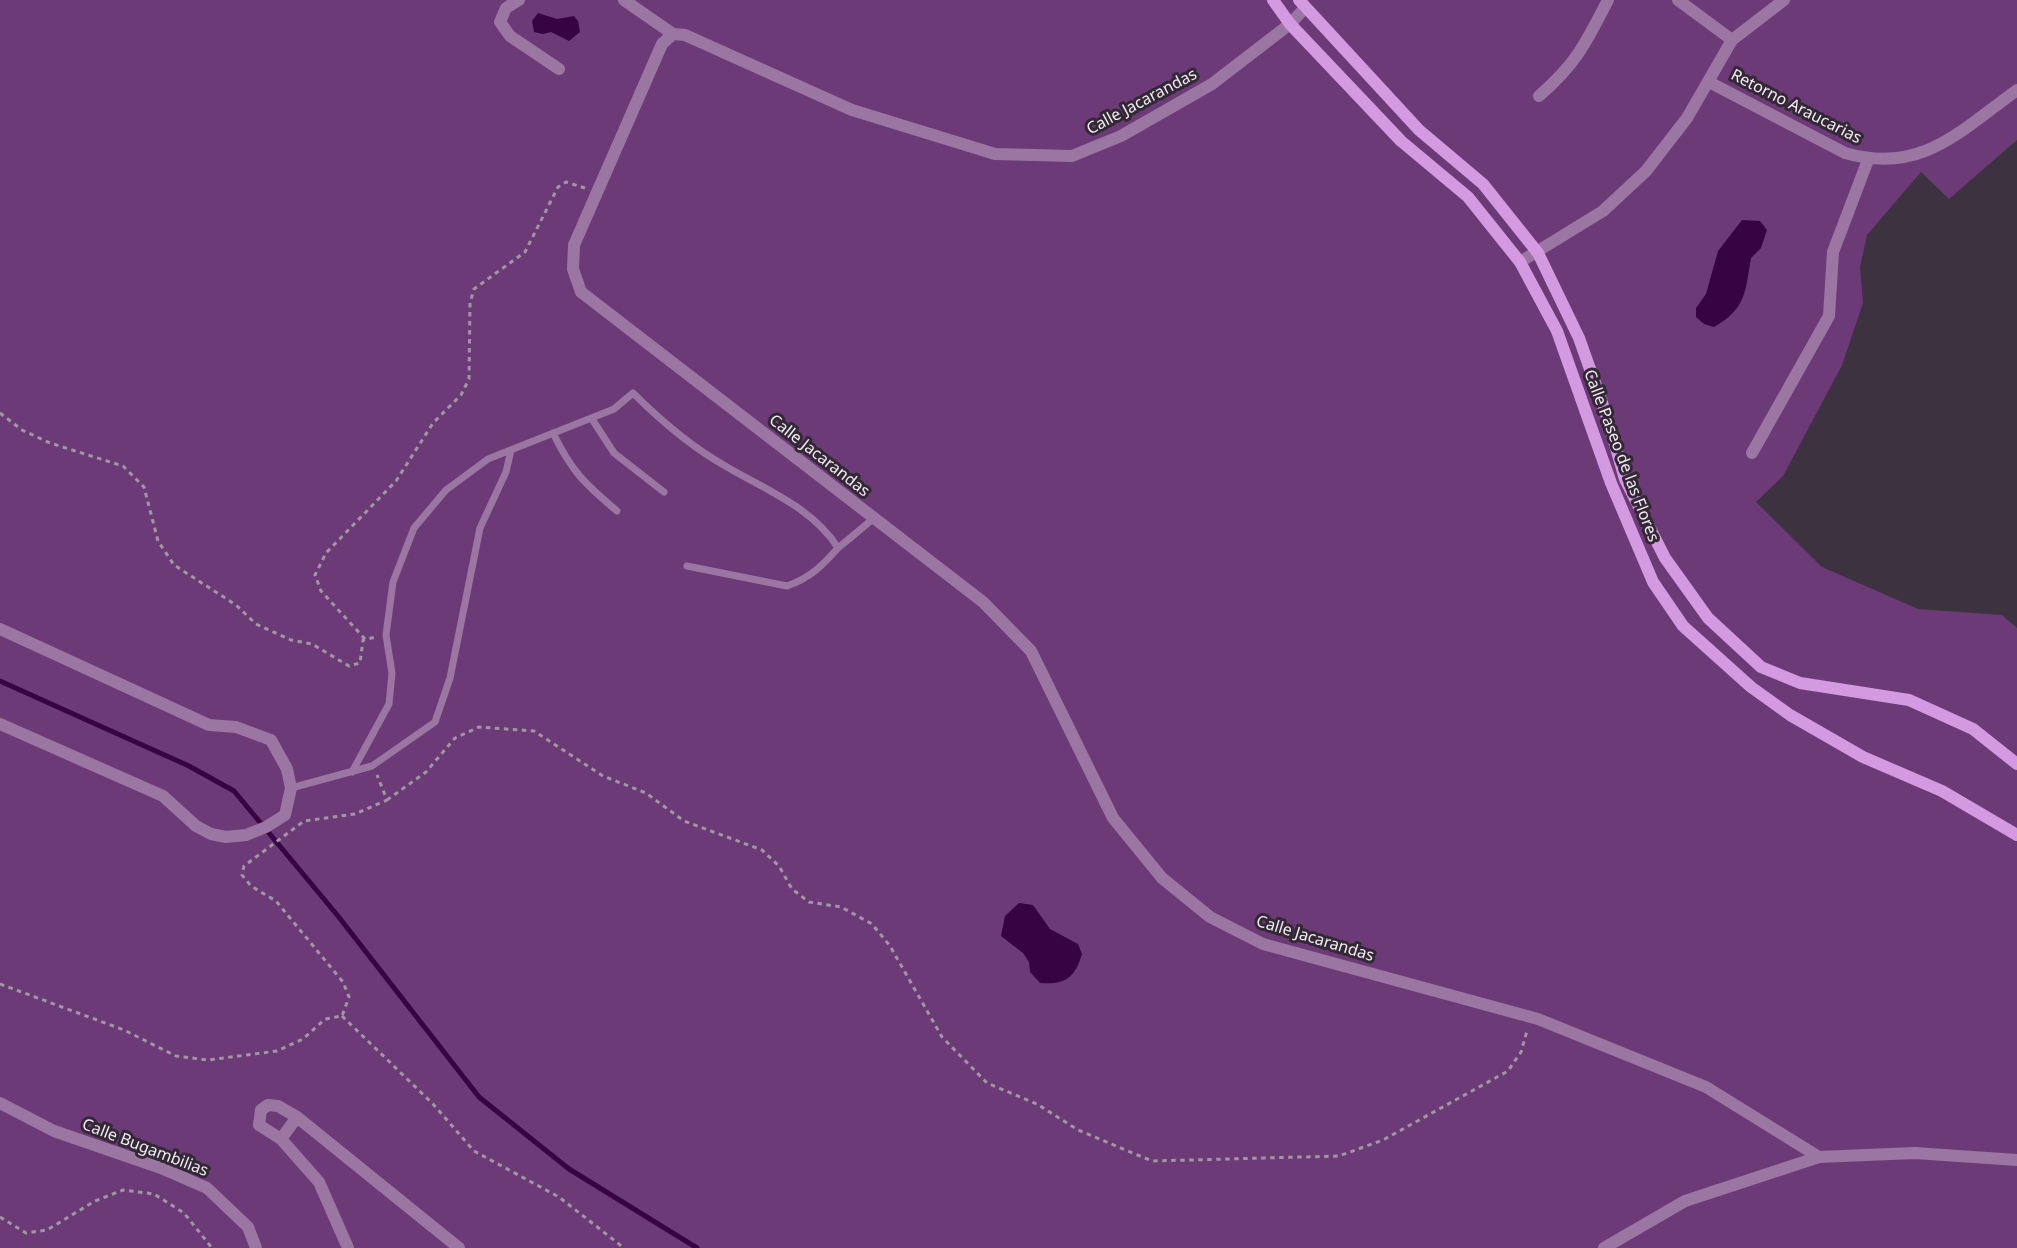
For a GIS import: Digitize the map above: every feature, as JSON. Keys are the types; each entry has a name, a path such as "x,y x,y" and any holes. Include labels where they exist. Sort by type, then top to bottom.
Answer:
{"street":[{"path":"519,0 506,8 500,22 510,36 559,69"},
{"path":"624,0 673,34"},
{"name":"Calle Paseo de las Flores","path":"1273,0 1290,24 1401,141 1468,197 1520,262 1557,331 1611,483 1653,582 1683,626 1751,687 1790,715 1863,758 1942,791 2017,835"},
{"path":"1539,96 1566,73 1586,45 1608,0"},
{"path":"1678,0 1732,40"},
{"path":"1520,262 1603,211 1646,171 1687,118 1732,40 1784,0"},
{"name":"Calle Jacarandas","path":"1302,4 1290,24 1212,84 1121,136 1072,156 995,154 984,151 852,110 685,35 673,34 662,44 574,245 573,269 581,292 983,602 1030,651 1113,818 1162,878 1210,917 1263,944 1531,1017 1706,1087 1818,1157"},
{"name":"Calle Paseo de las Flores","path":"1302,4 1419,130 1483,183 1538,253 1579,338 1607,417 1625,479 1665,558 1708,618 1761,667 1800,683 1909,700 1972,729 2017,764"},
{"name":"Retorno Araucarias","path":"1709,82 1845,153 1868,160"},
{"path":"1752,453 1829,316 1833,252 1868,160 1912,157 1943,144 2017,90"},
{"path":"0,629 209,725 236,727 271,740 287,769 291,788 285,815 266,827 246,835 225,837 212,834 196,826 163,796 0,724"},
{"name":"Calle Bugambilias","path":"0,1103 54,1131 160,1167 207,1188 248,1227 256,1248"},
{"path":"348,1248 319,1182 281,1139 259,1125 261,1110 268,1105 278,1106 297,1117 459,1248"},
{"path":"281,1139 297,1117"},
{"path":"1604,1248 1685,1201 1818,1157 1915,1153 2017,1160"}],"lane":[{"path":"352,772 389,704 392,673 386,635 393,582 414,528 446,490 488,459 614,409 633,393 698,448 728,468 779,494 830,536 838,548"},
{"path":"592,419 614,453 664,492"},
{"path":"553,433 569,465 585,483 617,511"},
{"path":"291,788 372,766 435,722 450,678 480,528 506,472 511,450"},
{"path":"687,566 787,586 803,581 818,571 838,548 873,519"}],"path":[{"path":"365,639 321,591 315,575 326,553 396,481 433,423 461,395 469,379 470,303 474,289 525,252 558,187 566,182 572,183 597,194"},
{"path":"0,413 22,430 50,443 123,466 144,487 159,541 174,565 236,605 256,624 291,640 312,644 350,666 360,663 362,643 365,639 386,635"},
{"path":"342,1016 349,997 343,982 276,901 251,886 242,875 244,866 304,821 355,814 387,800 426,772 455,738 479,727 534,731 603,776 646,793 684,821 762,850 779,866 792,889 809,902 841,907 872,924 890,946 942,1037 987,1083 1037,1104 1078,1130 1152,1161 1340,1156 1383,1140 1508,1071 1521,1052 1531,1017"},
{"path":"372,766 387,800"},
{"path":"0,984 124,1030 176,1056 208,1060 277,1052 303,1039 324,1019 342,1016"},
{"path":"342,1016 433,1104 474,1151 559,1197 624,1248"},
{"path":"0,1217 26,1233 47,1230 95,1201 123,1190 154,1194 184,1213 212,1248"}],"shaded area":[{"path":"0,0 2017,0 2017,140 1949,199 1921,172 1867,235 1860,267 1863,303 1842,365 1783,476 1756,502 1822,567 1918,609 2002,615 2017,628 2017,1248 0,1248"},
{"path":"538,13 557,19 574,16 578,21 580,32 569,41 551,32 543,34 534,32 532,21"},
{"path":"1742,220 1760,221 1767,230 1761,248 1751,258 1743,298 1739,306 1725,320 1714,327 1704,324 1696,317 1696,308 1706,294 1718,251"},
{"path":"1019,903 1033,905 1050,929 1078,944 1082,954 1076,969 1068,978 1056,983 1040,983 1030,972 1029,962 1023,953 1001,936 1005,916"}],"waterway":[{"path":"0,681 189,766 234,791 338,916 479,1097 569,1169 697,1248"}]}
